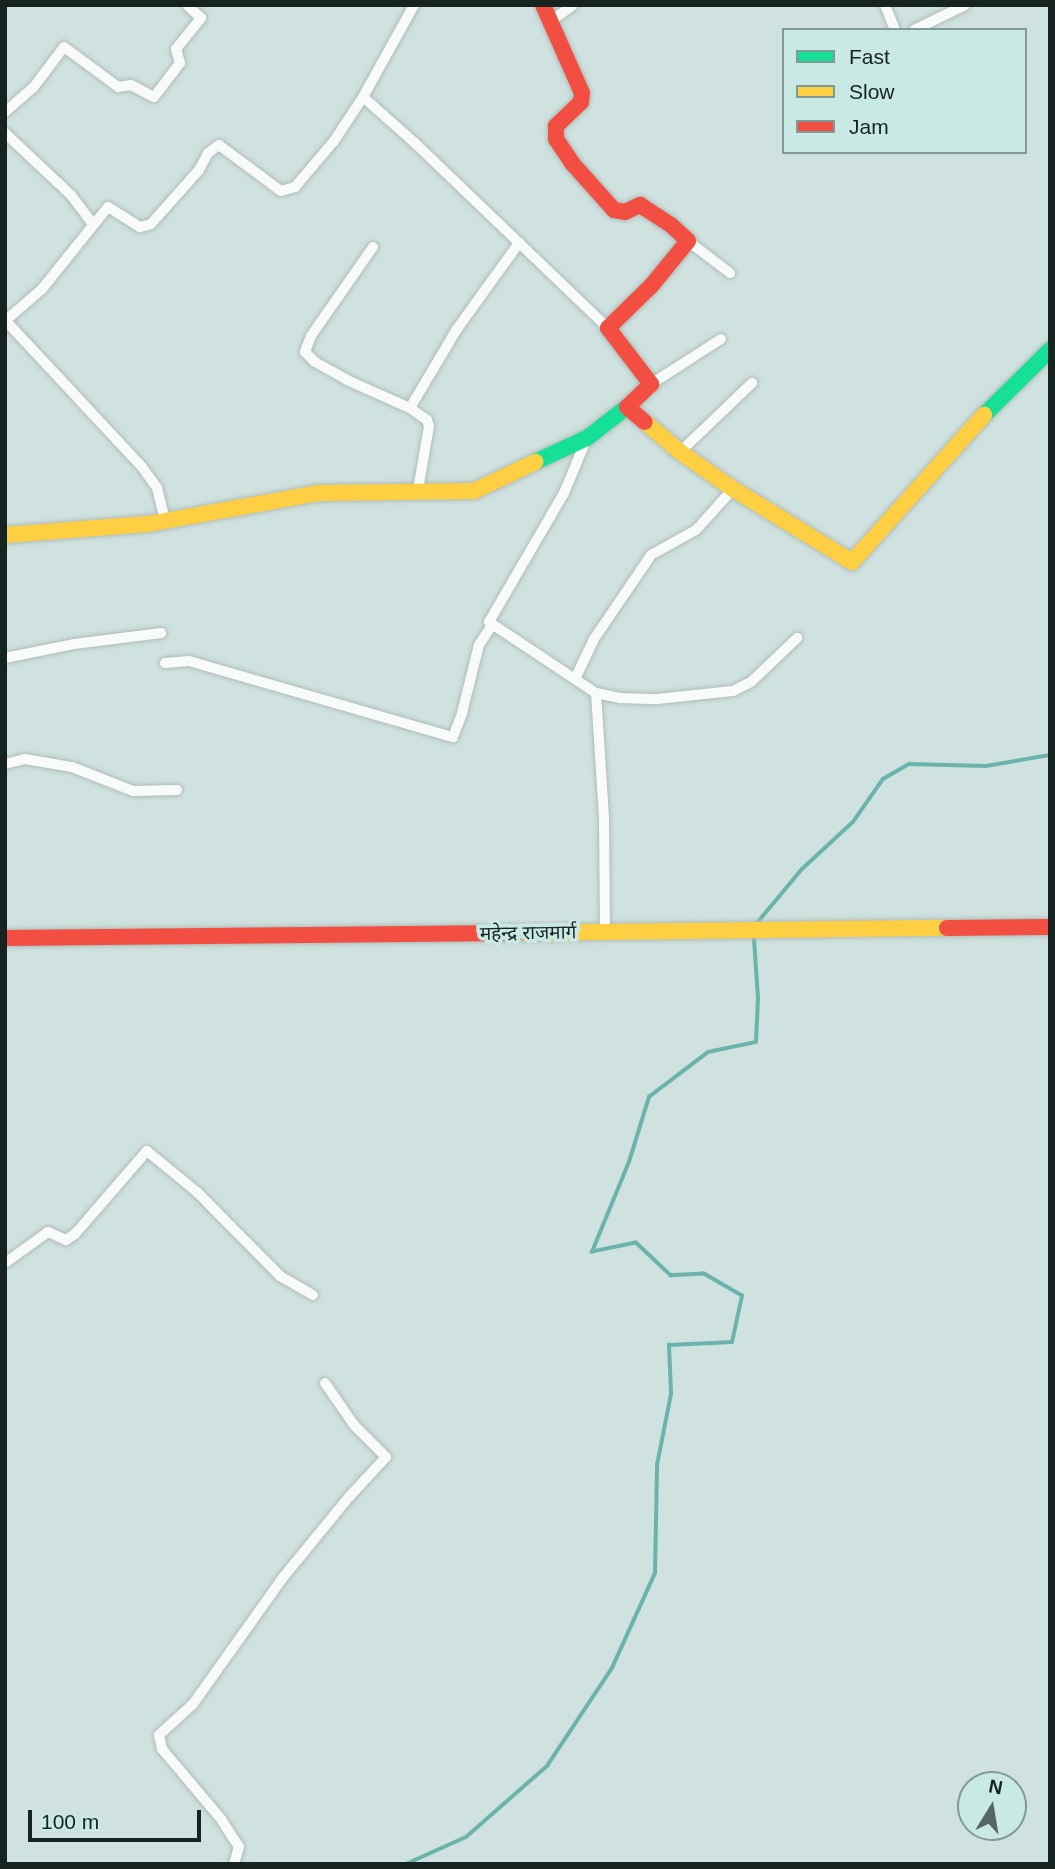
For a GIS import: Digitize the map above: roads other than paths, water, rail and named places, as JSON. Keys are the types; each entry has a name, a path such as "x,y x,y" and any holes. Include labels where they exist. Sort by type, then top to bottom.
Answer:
{"main road":[{"path":"5,535 165,521 319,493 474,491 587,438 627,407 651,384 608,328 650,286 688,242 671,225 640,205 625,212 614,210 572,163 556,139 556,126 581,102 582,93 543,5"},
{"path":"627,407 680,452 733,489 852,562 1010,386 1050,350"},
{"name":"महेन्द्र राजमार्ग","path":"5,938 1050,928"}],"street":[{"path":"5,112 33,88 64,47 118,87 131,85 154,97 180,63 176,49 201,18 187,5"},
{"path":"165,521 157,488 142,467 5,321 42,289 108,206 141,228 151,224 199,170 208,153 219,145 281,191 295,187 334,141 363,97 414,5"},
{"path":"551,21 573,5"},
{"path":"885,5 894,28"},
{"path":"918,28 965,5"},
{"path":"363,97 415,142 608,328"},
{"path":"7,138 71,195 93,223"},
{"path":"688,242 730,273"},
{"path":"410,408 464,318 519,243"},
{"path":"373,247 310,336 306,352 315,362 347,380 410,408 429,426 418,490"},
{"path":"651,384 721,339"},
{"path":"680,452 752,383"},
{"path":"587,438 564,493 489,622 492,625 596,693 620,698 657,699 733,691 751,682 797,638"},
{"path":"575,679 594,639 651,555 696,530 733,489"},
{"path":"165,663 189,661 453,737 462,713 479,645 492,625"},
{"path":"5,658 74,644 161,633"},
{"path":"596,693 604,817 605,932"},
{"path":"5,764 25,759 72,767 133,791 177,790"},
{"path":"5,1263 48,1232 66,1240 75,1234 147,1151 197,1192 281,1276 313,1295"},
{"path":"234,1864 239,1847 221,1819 162,1749 159,1735 193,1704 281,1580 349,1497 386,1457 354,1425 325,1383"}],"waterway":[{"path":"757,923 802,869 853,822 883,779 909,764 986,766 1050,755"},
{"path":"406,1864 466,1837 547,1766 612,1668 655,1573 657,1465 671,1394 669,1345 732,1342 742,1296 704,1274 671,1276 636,1243 592,1252 629,1162 649,1097 708,1052 756,1042 758,998 754,939"}]}
